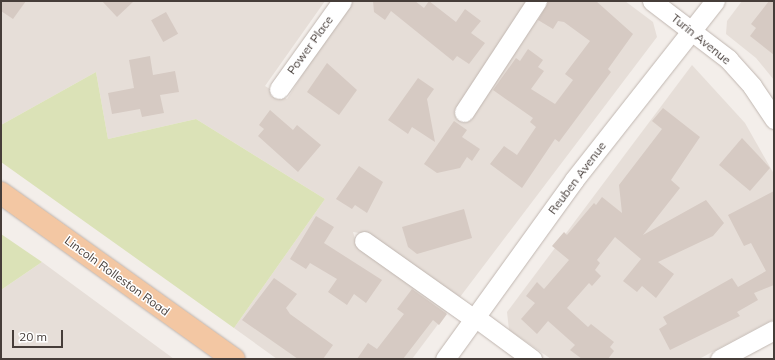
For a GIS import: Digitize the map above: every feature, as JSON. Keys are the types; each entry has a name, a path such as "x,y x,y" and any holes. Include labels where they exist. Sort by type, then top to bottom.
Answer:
{"main road":[{"name":"Lincoln Rolleston Road","path":"1,193 234,359"}],"street":[{"name":"Power Place","path":"279,89 342,1"},
{"path":"464,112 537,1"},
{"name":"Turin Avenue","path":"652,1 693,30 740,72 774,119"},
{"name":"Reuben Avenue","path":"445,359 574,180 715,1"},
{"path":"364,241 532,359"},
{"path":"720,359 774,330"}],"shaded area":[{"path":"1,1 325,1 265,86 287,99 349,1 625,1 653,22 657,37 460,297 366,234 353,232 357,246 448,311 412,359 277,359 234,328 325,199 196,119 108,139 96,72 1,125"},
{"path":"742,1 774,1 774,80 756,58 726,34 727,21"},
{"path":"692,65 745,123 774,174 774,319 699,359 551,359 509,330 507,312"},
{"path":"42,262 174,359 1,359 1,290"}],"green space":[{"path":"96,72 108,139 196,119 325,199 234,328 1,162 1,125"},
{"path":"1,234 42,262 1,290"}],"building":[{"path":"1,1 26,1 13,19 1,11"},
{"path":"102,1 134,1 117,17"},
{"path":"373,1 415,1 424,8 429,1 456,22 465,9 481,21 471,33 485,43 469,64 457,56 453,61 391,11 385,20 374,12"},
{"path":"549,1 596,1 633,34 608,69 611,72 559,142 555,139 522,188 490,164 504,146 517,155 536,127 530,122 533,118 493,90 516,58 520,61 528,49 543,60 538,67 544,71 531,89 555,104 573,80 565,74 590,41 564,22 558,21 553,29 538,20"},
{"path":"769,1 774,1 774,55 750,36 756,28 751,24"},
{"path":"166,12 178,34 163,42 151,20"},
{"path":"150,56 153,75 175,71 179,92 160,95 164,113 142,117 140,109 112,114 108,93 134,88 129,60"},
{"path":"327,63 357,90 339,115 307,92"},
{"path":"418,78 434,89 427,99 435,142 412,127 408,134 388,120"},
{"path":"663,108 700,137 671,180 680,188 643,235 706,200 724,223 713,236 658,262 674,274 656,298 642,286 637,292 623,281 641,259 615,237 597,260 600,263 595,270 601,276 592,286 589,283 567,308 588,327 591,324 614,342 610,347 614,351 608,359 582,359 570,350 575,345 548,321 537,334 521,319 535,303 526,296 537,282 544,289 569,260 552,246 564,232 567,235 594,203 596,205 602,197 622,213 619,185 662,129 652,121"},
{"path":"270,110 293,130 297,125 321,145 298,172 258,136 264,129 259,125"},
{"path":"454,121 467,130 462,137 480,149 472,161 467,157 460,168 437,173 424,164"},
{"path":"742,138 770,168 750,191 719,165"},
{"path":"359,166 383,182 367,213 355,205 352,209 336,199"},
{"path":"774,191 774,285 754,293 758,300 737,312 740,316 670,350 659,329 667,324 663,317 732,278 738,287 766,271 751,243 744,246 728,215"},
{"path":"464,209 472,238 417,254 408,247 402,227"},
{"path":"316,216 334,227 324,243 382,280 366,303 354,294 347,305 328,292 337,279 310,263 306,269 290,259"},
{"path":"274,278 297,294 286,308 290,314 333,345 323,359 298,359 242,320"},
{"path":"412,289 447,314 439,325 433,320 403,359 357,359 368,343 377,349 404,314 397,309"}]}
